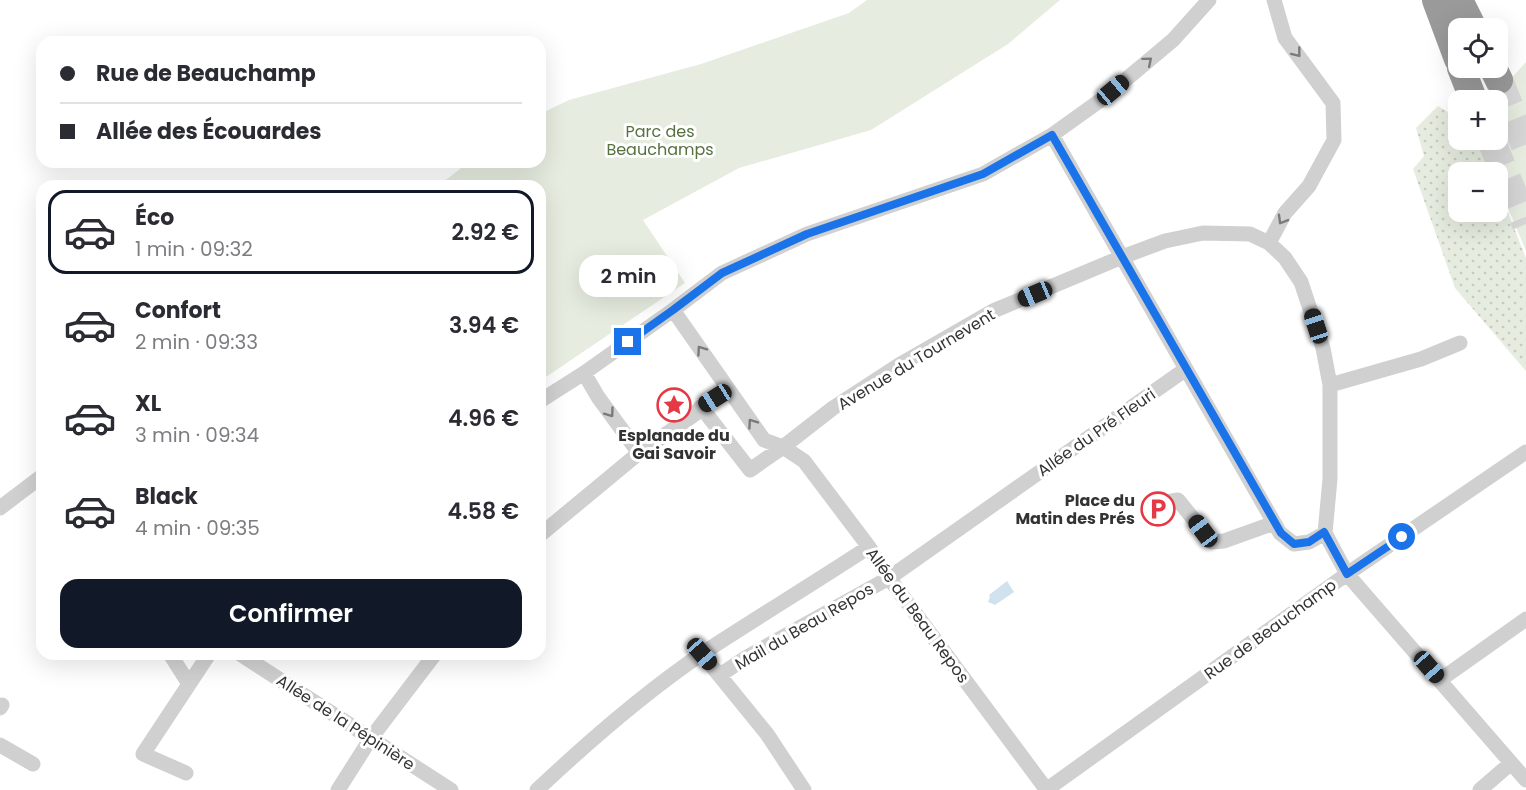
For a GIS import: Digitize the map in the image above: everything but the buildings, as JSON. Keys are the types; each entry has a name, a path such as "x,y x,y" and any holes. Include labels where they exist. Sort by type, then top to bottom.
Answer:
{"highway":[{"path":"1436,0 1448,32"},
{"path":"1459,0 1468,18"}],"street":[{"path":"546,397 584,373 722,273 807,234 983,174 1052,135 1105,97 1173,40 1209,0"},
{"path":"1269,243 1285,213 1309,186 1334,140 1333,103 1285,38 1274,0"},
{"path":"1052,135 1281,533 1294,544 1309,542 1324,532 1347,574 1526,780"},
{"name":"Avenue du Tournevent","path":"701,407 750,470 833,408 899,365 993,312 1165,241 1203,233 1250,234 1269,243 1285,258 1301,282 1323,348 1330,385 1330,479 1324,532"},
{"path":"546,531 639,453 695,414 701,407 729,390 673,310"},
{"path":"1330,385 1421,359 1460,343"},
{"name":"Allée du Pré Fleuri","path":"889,578 1186,369"},
{"path":"584,373 598,397 639,453"},
{"name":"Allée du Beau Repos","path":"729,390 764,440 783,447 804,461 870,547 889,578 1046,790"},
{"name":"Rue de Beauchamp","path":"1046,790 1347,574 1526,452"},
{"path":"0,508 36,481"},
{"path":"1149,505 1178,500 1212,542 1224,541 1274,523"},
{"name":"Mail du Beau Repos","path":"537,790 599,734 702,654 870,547"},
{"name":"Mail du Beau Repos","path":"720,675 747,657 889,578"},
{"path":"1440,680 1526,619"},
{"path":"702,654 767,734 804,790"},
{"path":"174,660 189,684"},
{"path":"186,773 143,754 205,660"},
{"name":"Allée de la Pépinière","path":"249,660 451,790"},
{"path":"338,790 371,738 430,660"},
{"path":"0,745 33,764"},
{"path":"1480,790 1511,763"}],"green space":[{"name":"Parc des Beauchamps","path":"867,0 1060,0 1008,44 871,130 739,168 643,220 685,283 546,377 546,180 446,180 461,168 546,168 546,111 569,100 701,64 849,13"},
{"path":"1526,62 1526,251 1508,208 1508,162 1489,162 1483,150 1508,150 1508,90 1491,90 1508,82"},
{"path":"1438,106 1448,112 1448,150 1483,150 1488,162 1448,162 1448,222 1508,222 1508,213 1526,258 1526,371 1455,288 1413,169 1424,156 1416,128"}],"water":[{"path":"1007,581 1014,592 995,605 988,602 989,595"}],"tunnel":[{"path":"1499,80 1526,148"},
{"path":"1495,150 1526,224"}],"place":[{"name":"Esplanade du Gai Savoir","path":"674,405"},
{"name":"Place du Matin des Prés","path":"1158,509"}],"route":[{"path":"628,342 722,273 807,234 983,174 1052,135 1281,533 1294,544 1309,542 1324,532 1347,574 1402,537"}]}
